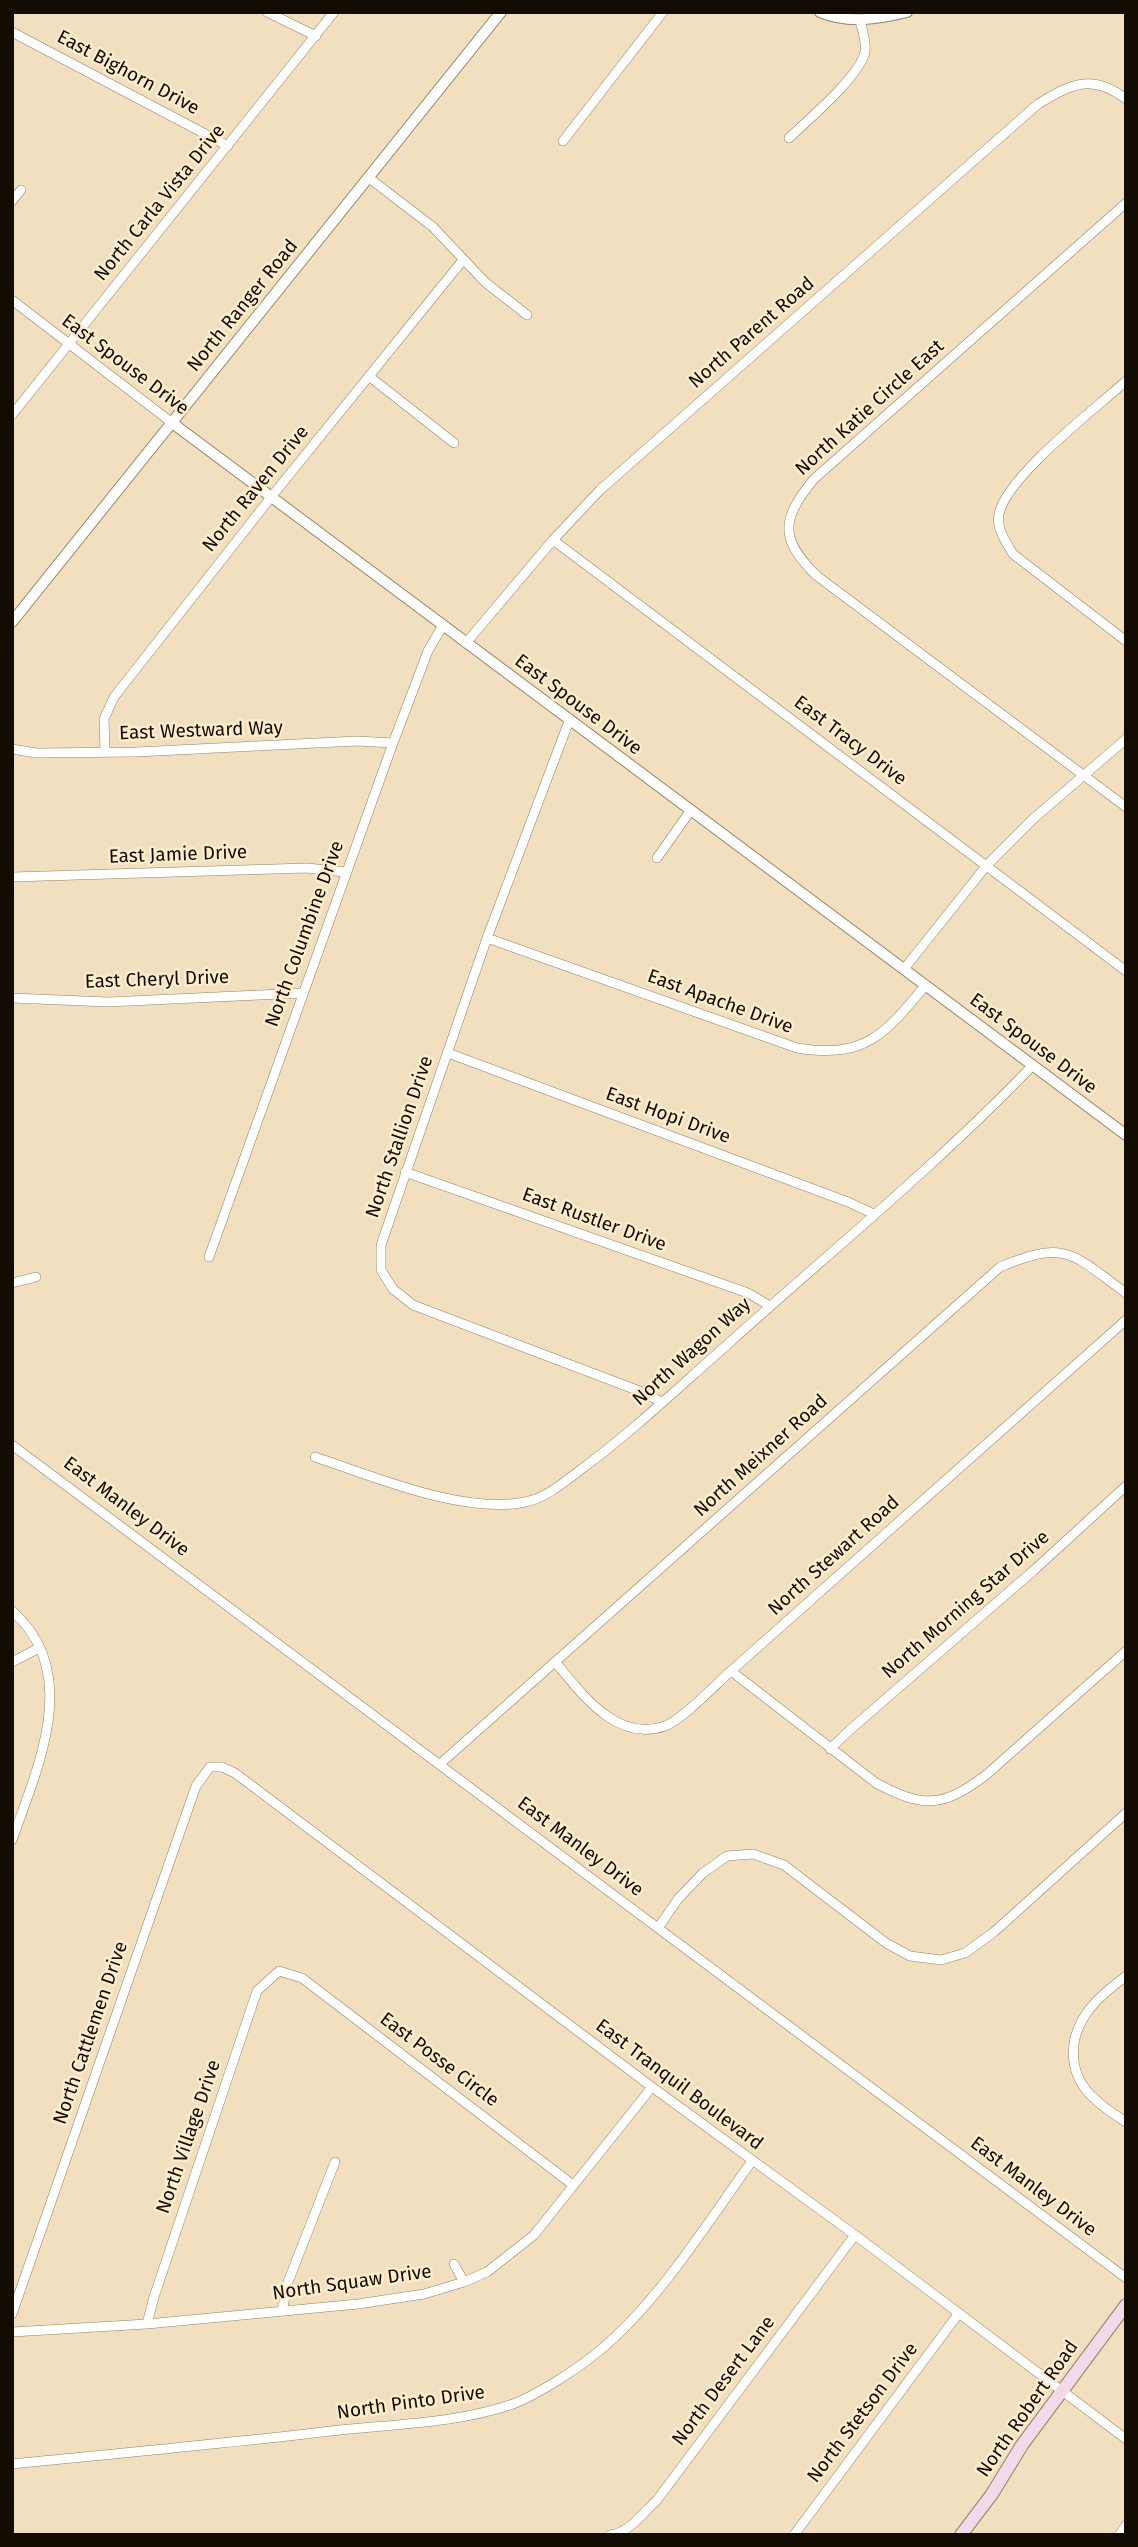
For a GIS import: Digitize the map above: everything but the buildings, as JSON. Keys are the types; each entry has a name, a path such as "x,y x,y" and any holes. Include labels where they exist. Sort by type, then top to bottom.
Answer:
{"main road":[{"name":"North Robert Road","path":"961,2535 992,2494 1022,2445 1126,2305"}],"street":[{"path":"267,12 316,36"},
{"name":"North Carla Vista Drive","path":"12,415 334,12"},
{"name":"North Ranger Road","path":"12,622 501,12"},
{"path":"563,141 663,12"},
{"path":"820,12 860,20 907,12"},
{"path":"789,138 837,92 861,63 866,50 860,20"},
{"name":"East Bighorn Drive","path":"12,32 228,146"},
{"name":"North Parent Road","path":"466,643 553,540 600,490 1038,104 1060,91 1088,83 1102,84 1126,99"},
{"path":"369,178 433,227 485,282 527,314"},
{"path":"12,201 21,190"},
{"name":"North Katie Circle East","path":"1126,203 814,479 797,499 789,518 793,550 817,576 1126,807"},
{"name":"North Raven Drive","path":"104,752 104,719 114,697 463,260"},
{"name":"East Spouse Drive","path":"12,300 569,721 1126,1135"},
{"path":"370,377 454,443"},
{"path":"1126,381 1019,477 1004,498 998,517 1001,535 1013,554 1126,640"},
{"name":"East Tracy Drive","path":"553,540 1126,971"},
{"name":"North Columbine Drive","path":"209,1258 345,872 428,651 443,625"},
{"name":"North Stallion Drive","path":"569,721 487,938 405,1172 381,1245 381,1270 393,1289 413,1305 662,1402"},
{"path":"904,969 987,865 1032,819 1126,739"},
{"name":"East Westward Way","path":"12,749 36,754 357,741 393,743"},
{"path":"657,858 691,810"},
{"name":"East Jamie Drive","path":"12,877 307,868 345,872"},
{"name":"East Apache Drive","path":"487,938 797,1048 822,1052 843,1051 872,1040 902,1013 925,986"},
{"name":"East Cheryl Drive","path":"12,998 108,1002 303,993"},
{"name":"East Hopi Drive","path":"448,1053 874,1214"},
{"name":"North Wagon Way","path":"315,1457 451,1499 478,1504 527,1502 552,1492 606,1452 874,1214 1032,1066"},
{"name":"East Rustler Drive","path":"405,1172 748,1293 770,1306"},
{"name":"North Meixner Road","path":"440,1764 1000,1267 1038,1253 1059,1251 1077,1258 1126,1293"},
{"path":"12,1283 36,1277"},
{"name":"North Stewart Road","path":"556,1662 590,1703 624,1726 643,1729 666,1726 1126,1320"},
{"name":"East Manley Drive","path":"12,1444 1126,2278"},
{"name":"North Morning Star Drive","path":"830,1749 1126,1486"},
{"path":"12,1611 22,1620 39,1648 49,1679 51,1706 42,1756 12,1840"},
{"path":"12,1662 39,1648"},
{"path":"731,1671 876,1783 899,1795 922,1802 966,1791 1126,1651"},
{"name":"East Tranquil Boulevard","path":"210,1767 222,1767 235,1773 1126,2439"},
{"name":"North Cattlemen Drive","path":"12,2314 196,1786 210,1767"},
{"path":"658,1928 678,1899 703,1873 727,1856 753,1854 784,1865 910,1956 941,1959 965,1953 994,1932 1126,1813"},
{"name":"East Posse Circle","path":"279,1971 302,1978 573,2185"},
{"name":"North Village Drive","path":"147,2324 257,1991 279,1971"},
{"path":"1126,1976 1086,2014 1076,2033 1072,2055 1076,2076 1093,2098 1126,2122"},
{"name":"North Squaw Drive","path":"12,2332 147,2324 282,2311 424,2294 464,2282 487,2272 534,2235 652,2087"},
{"name":"North Pinto Drive","path":"12,2464 471,2416 516,2403 599,2351 636,2315 752,2161"},
{"path":"282,2311 288,2282 335,2162"},
{"name":"North Desert Lane","path":"610,2535 630,2526 657,2500 855,2235"},
{"path":"454,2264 464,2282"},
{"name":"North Stetson Drive","path":"794,2535 959,2313"},
{"path":"1119,2535 1126,2525"}]}
